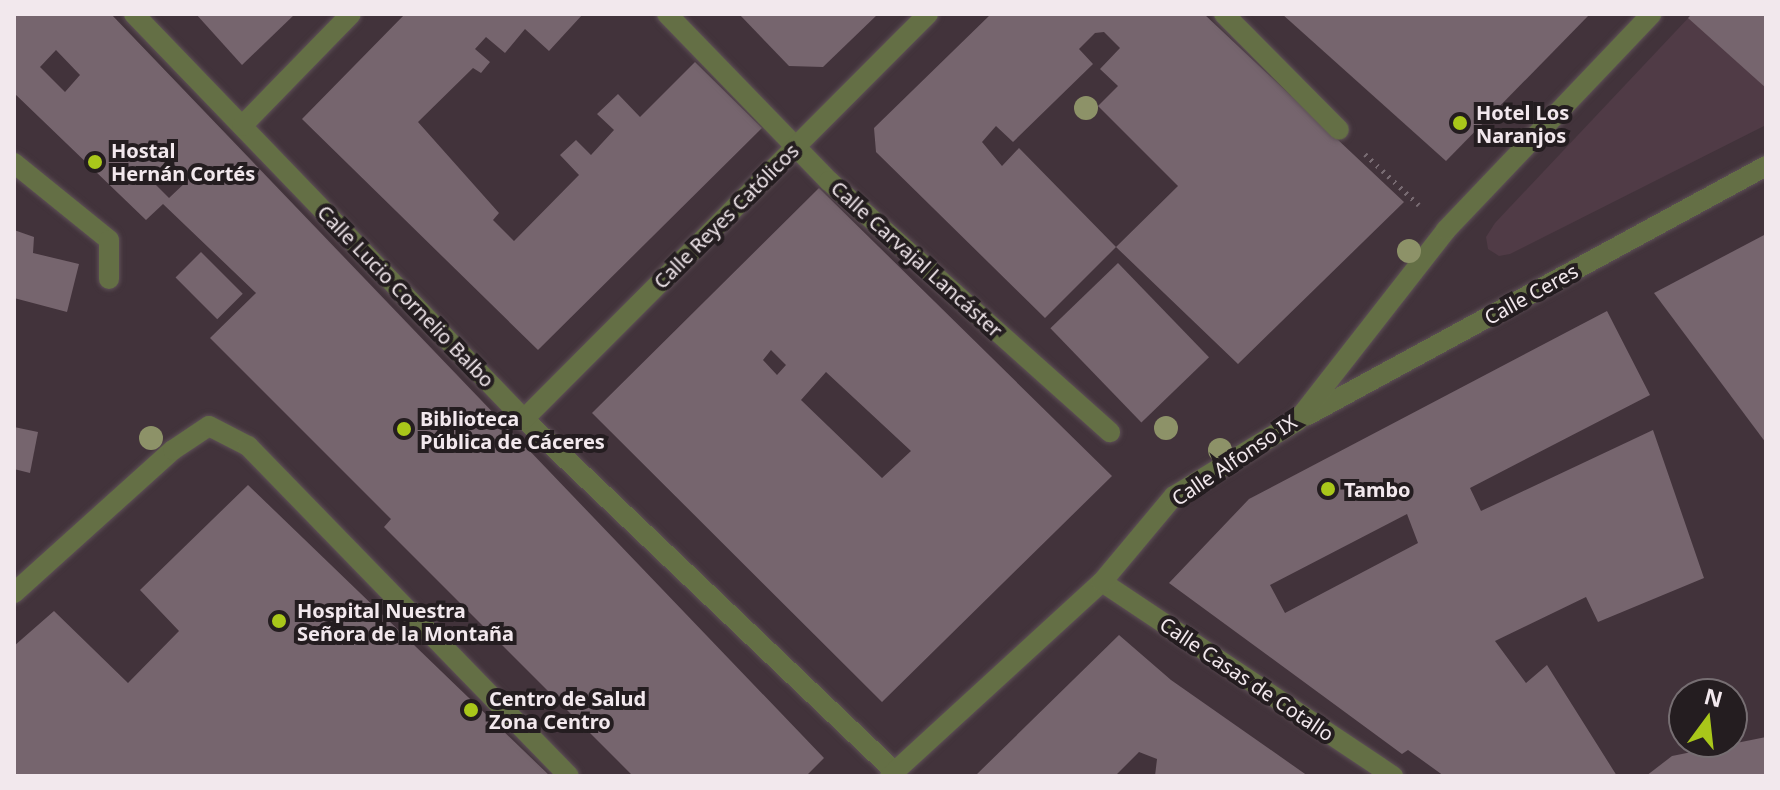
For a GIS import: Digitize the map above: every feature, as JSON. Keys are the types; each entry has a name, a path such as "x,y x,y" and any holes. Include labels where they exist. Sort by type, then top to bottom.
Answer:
{"street":[{"name":"Calle Lucio Cornelio Balbo","path":"134,14 524,419 892,773"},
{"path":"242,126 351,14"},
{"name":"Calle Carvajal Lancáster","path":"667,14 796,146 1110,432"},
{"name":"Calle Reyes Católicos","path":"524,419 928,14"},
{"path":"1224,14 1339,130"},
{"name":"Calle Alfonso IX","path":"892,773 1102,582 1174,496 1297,421 1446,230 1652,14"},
{"path":"14,163 109,240 109,279"},
{"name":"Calle Ceres","path":"1297,421 1766,166"},
{"path":"14,593 173,450 209,426 248,446 569,776"},
{"name":"Calle Casas de Cotallo","path":"1102,582 1393,776"}],"path":[{"path":"1339,130 1446,230"}],"shaded area":[{"path":"1692,14 1766,14 1766,125 1510,254 1499,256 1488,249 1486,237 1495,223"}],"building":[{"name":"Biblioteca Pública de Cáceres","path":"14,14 111,14 824,758 806,776 633,776 384,527 391,519 210,338 256,293 163,204 146,220 14,93","holes":["56,50 80,75 65,92 40,67","172,162 188,180 169,198 153,182"]},
{"path":"196,14 295,14 242,65"},
{"path":"405,14 583,14 549,51 525,29 505,53 486,37 475,49 490,62 481,73 473,68 418,122 499,213 493,220 514,241 579,175 560,155 576,140 591,155 614,130 597,114 618,94 640,117 695,62 762,128 538,350 302,119"},
{"path":"739,14 878,14 823,67 789,66"},
{"path":"991,14 1204,14 1404,202 1238,364 1116,247 1045,318 876,152 874,128","holes":["1104,32 1120,48 1100,69 1118,86 1098,106 1178,186 1116,247 1019,148 1002,166 982,142 996,126 1013,142 1093,64 1079,49 1095,33"]},
{"path":"1282,14 1590,14 1446,161"},
{"path":"1692,14 1766,14 1766,88 1688,18"},
{"path":"819,188 1112,476 882,702 592,413","holes":["771,350 786,365 777,375 763,360","826,372 911,451 882,478 801,400"]},
{"path":"14,230 34,237 33,253 79,264 67,312 14,298"},
{"path":"1766,234 1766,443 1654,293"},
{"path":"201,252 243,294 217,319 176,277"},
{"path":"1118,263 1209,357 1141,423 1050,328"},
{"path":"1607,311 1650,395 1470,488 1481,511 1653,430 1704,578 1598,622 1586,597 1495,641 1526,683 1547,665 1617,776 1444,776 1408,750 1402,754 1169,583 1249,499","holes":["1407,514 1418,543 1285,613 1270,585"]},
{"path":"14,427 38,432 30,473 14,469"},
{"name":"Hospital Nuestra Señora de la Montaña","path":"248,485 550,776 14,776 14,646 54,611 128,683 179,631 140,590"},
{"path":"1119,635 1171,680 1308,776 1155,776 1157,759 1139,752 1115,776 975,776"},
{"path":"1766,737 1766,776 1646,776 1669,758 1748,758 1748,741"}],"place":[{"name":"Hotel Los Naranjos","path":"1460,123"},
{"name":"Hostal Hernán Cortés","path":"95,162"},
{"name":"Biblioteca Pública de Cáceres","path":"404,429"},
{"name":"Tambo","path":"1328,489"},
{"name":"Hospital Nuestra Señora de la Montaña","path":"279,621"},
{"name":"Centro de Salud Zona Centro","path":"471,710"}]}
